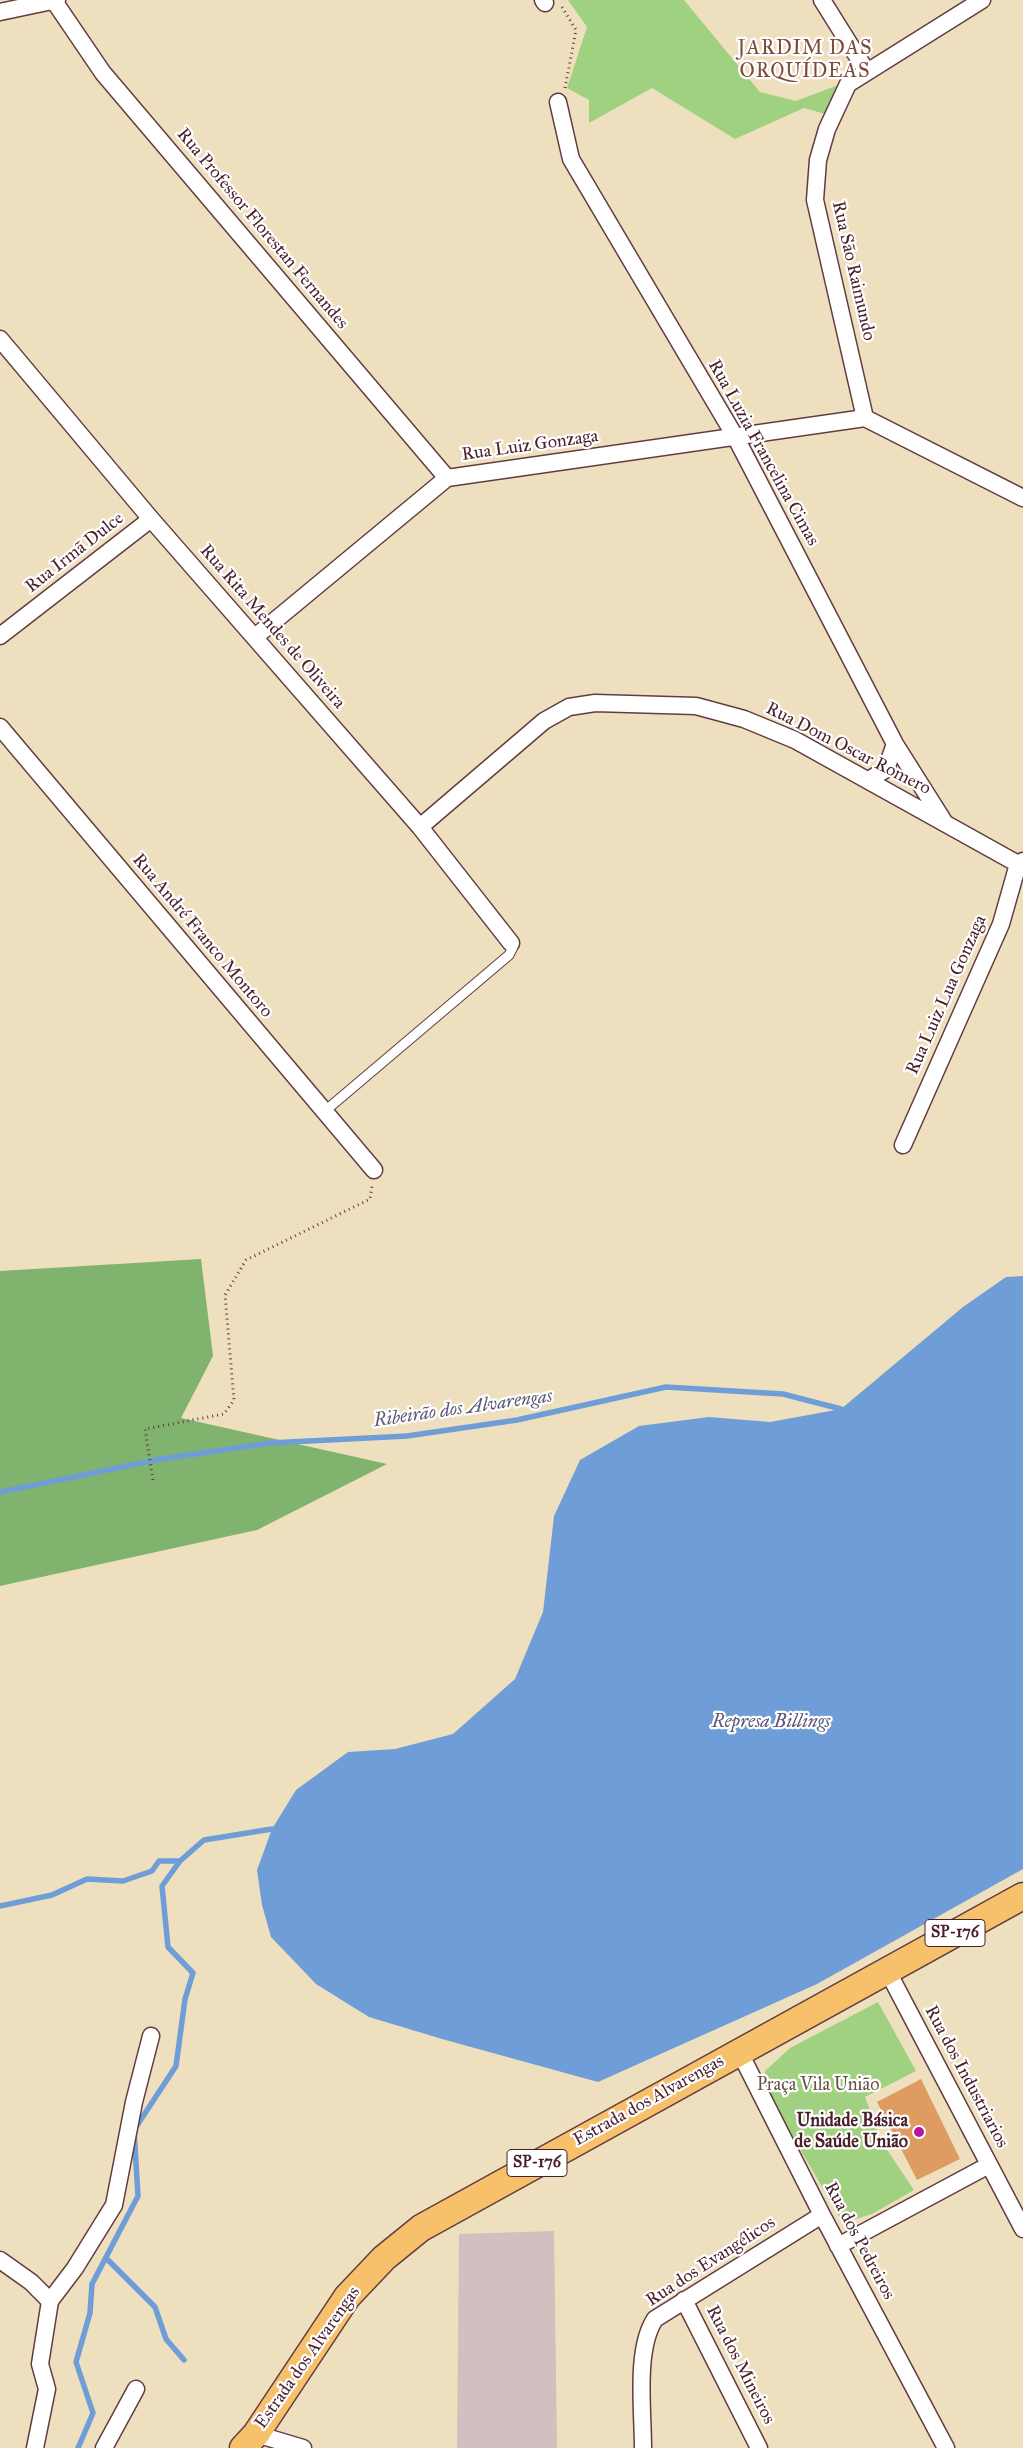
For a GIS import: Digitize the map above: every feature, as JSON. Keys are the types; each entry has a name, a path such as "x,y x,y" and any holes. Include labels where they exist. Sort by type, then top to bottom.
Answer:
{"main road":[{"name":"Estrada dos Alvarengas","path":"249,2441 347,2297 384,2258 422,2228 739,2051 1023,1896"}],"street":[{"path":"0,12 56,0"},
{"name":"Rua Professor Florestan Fernandes","path":"56,0 103,73 447,478"},
{"path":"822,0 867,72"},
{"name":"Rua São Raimundo","path":"866,418 815,200 818,160 827,130 848,84 982,0"},
{"name":"Rua Luzia Francelina Cimas","path":"559,105 571,159 736,438 895,744 943,820"},
{"name":"Rua Rita Mendes de Oliveira","path":"0,339 151,519 420,826 512,942"},
{"path":"866,418 1023,498"},
{"name":"Rua Luiz Gonzaga","path":"255,637 447,478 866,418"},
{"name":"Rua Irmã Dulce","path":"0,636 151,519"},
{"name":"Rua Dom Oscar Romero","path":"420,826 544,722 569,707 595,703 696,706 744,718 795,740 1021,863"},
{"name":"Rua André Franco Montoro","path":"0,727 374,1170"},
{"path":"869,780 886,769 895,744"},
{"name":"Rua Luiz Lua Gonzaga","path":"902,1145 1001,924 1021,863"},
{"name":"Rua dos Industriarios","path":"887,1970 1023,2229"},
{"path":"35,2448 47,2389 40,2364 50,2301 75,2268 114,2205 134,2102 151,2036"},
{"name":"Rua dos Pedreiros","path":"739,2051 838,2246 946,2448"},
{"path":"838,2246 989,2165"},
{"name":"Rua dos Evangélicos","path":"643,2448 643,2356 648,2330 656,2319 822,2215"},
{"path":"0,2260 31,2282 50,2301"},
{"name":"Rua dos Mineiros","path":"684,2300 759,2448"},
{"path":"104,2448 136,2388"},
{"path":"249,2441 303,2448"}],"lane":[{"path":"325,1111 509,956 513,947 512,942"}],"path":[{"path":"549,1 576,30 575,48 559,105"},
{"path":"153,1480 145,1429 224,1414 234,1400 225,1295 246,1260 370,1198 374,1170"}],"shaded area":[{"path":"554,2231 557,2448 457,2448 459,2234"}],"green space":[{"path":"568,0 684,0 760,92 796,101 838,85 832,116 804,108 735,139 652,88 589,123 589,100 567,88 587,27"},
{"path":"201,1259 213,1356 181,1418 387,1464 257,1530 0,1586 0,1271"},
{"name":"Praça Vila União","path":"878,2002 916,2071 865,2097 882,2142 914,2190 872,2214 843,2223 765,2089 765,2071 790,2048"}],"water":[{"name":"Represa Billings","path":"1023,1276 1023,1869 817,1984 598,2082 369,2017 316,1984 271,1937 262,1905 257,1870 272,1829 296,1790 348,1752 395,1749 453,1734 515,1679 543,1612 554,1516 580,1460 639,1426 709,1417 770,1422 841,1409 963,1307 1006,1277"}],"building":[{"name":"Unidade Básica de Saúde União","path":"921,2079 960,2159 917,2180 877,2102"}],"waterway":[{"name":"Ribeirão dos Alvarengas","path":"0,1492 161,1459 270,1443 407,1436 517,1420 666,1387 783,1394 841,1409"},
{"path":"0,1906 52,1895 87,1879 123,1881 152,1871 159,1861 180,1861 204,1840 272,1829"},
{"path":"78,2448 93,2413 76,2362 90,2313 92,2284 138,2196 134,2130 176,2066 185,1999 193,1973 168,1947 162,1886 180,1861"},
{"path":"106,2258 155,2307 166,2339 184,2360"}],"place":[{"name":"Unidade Básica de Saúde União","path":"919,2132"}],"district":[{"name":"JARDIM DAS ORQUÍDEAS","path":"805,60"}]}
